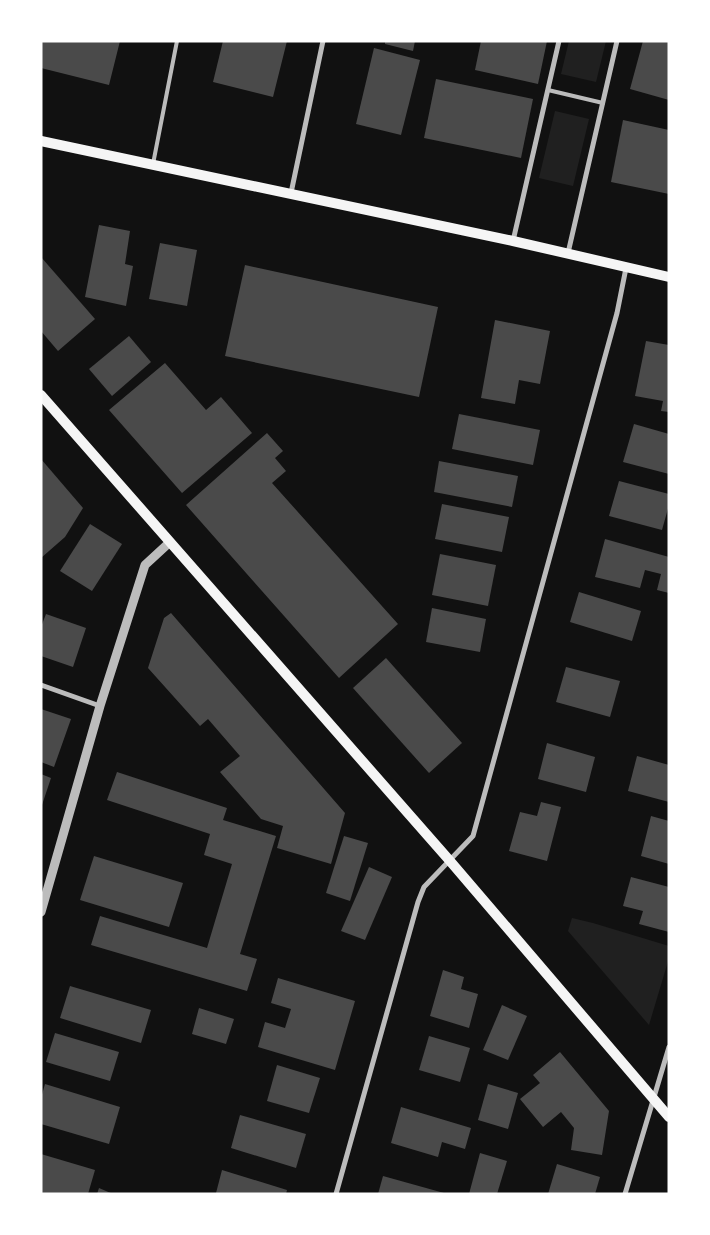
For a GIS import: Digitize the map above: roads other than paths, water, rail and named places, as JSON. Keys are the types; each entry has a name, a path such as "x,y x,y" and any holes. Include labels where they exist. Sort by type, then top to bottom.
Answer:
{"main road":[{"path":"41,142 290,193 669,277"},
{"path":"41,395 450,860 669,1117"}],"street":[{"path":"290,193 323,41"},
{"path":"513,241 560,41"},
{"path":"568,254 617,41"},
{"path":"336,1194 424,886 473,836 617,313 626,268"},
{"path":"41,912 43,897 100,706 145,565 170,542"},
{"path":"41,685 100,706"},
{"path":"625,1194 669,1047"}],"lane":[{"path":"153,165 177,41"},
{"path":"548,90 603,103"}]}
